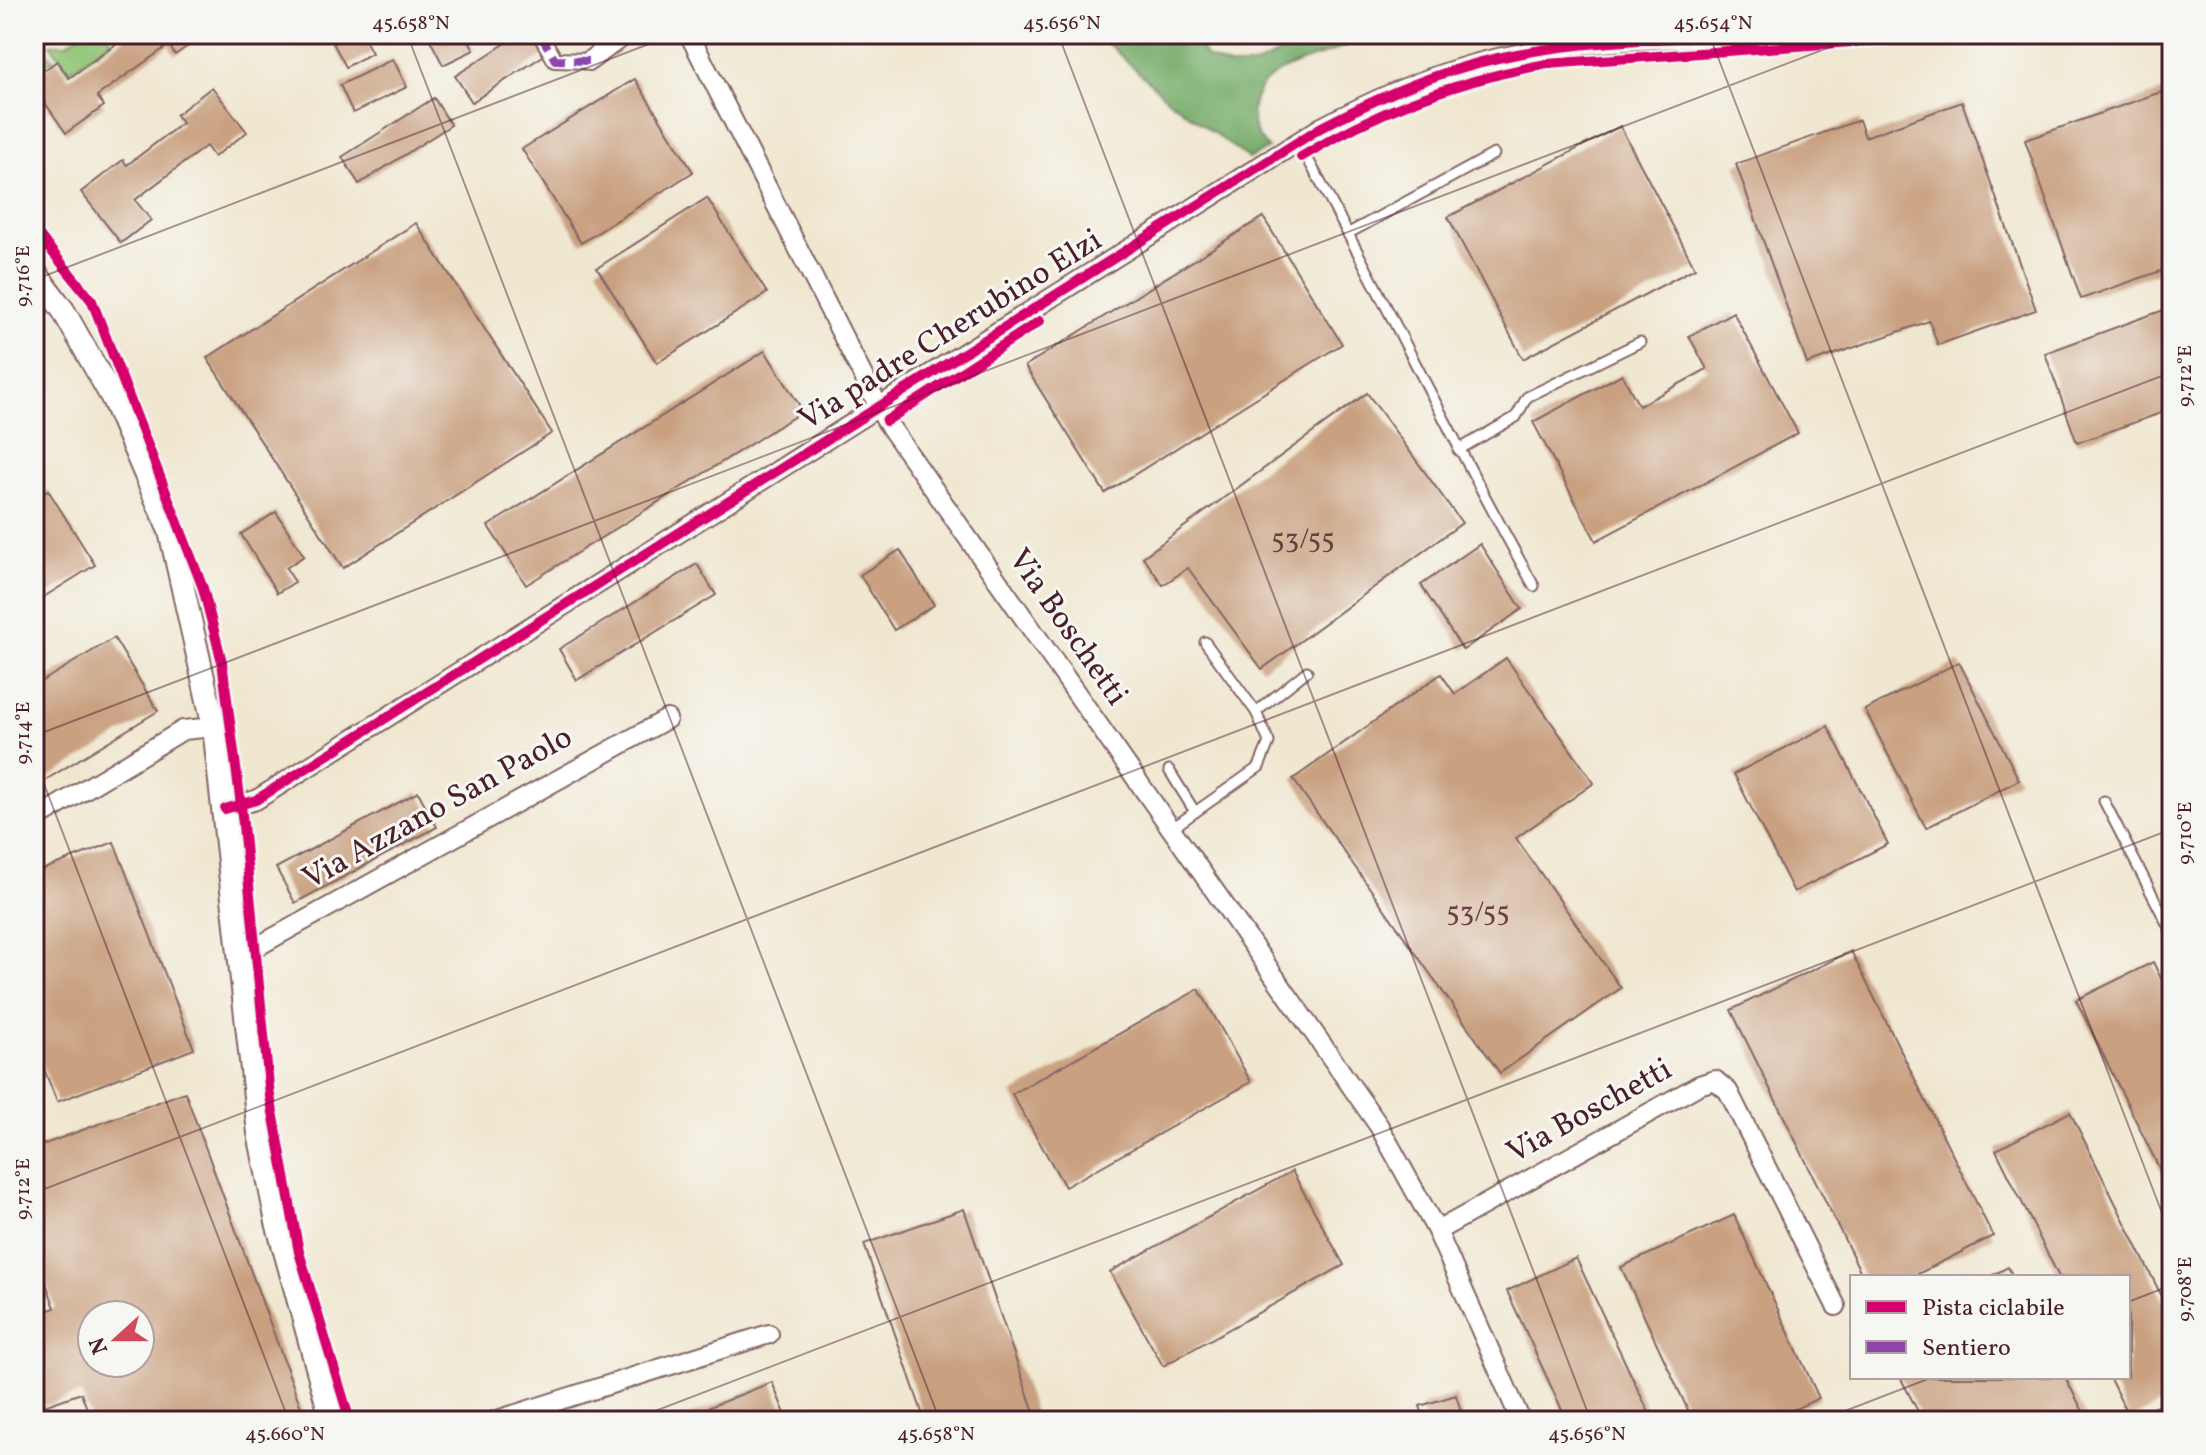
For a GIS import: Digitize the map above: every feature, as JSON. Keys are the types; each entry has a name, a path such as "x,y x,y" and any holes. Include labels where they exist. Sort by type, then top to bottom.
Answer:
{"street":[{"path":"540,34 555,60 589,61 626,34"},
{"name":"Via Boschetti","path":"689,34 878,408 1379,1126 1437,1231 1521,1421"},
{"name":"Via padre Cherubino Elzi","path":"225,809 256,800 1295,145 1373,100 1469,65 1587,44 1754,34"},
{"path":"34,271 63,310 113,399 170,531 214,727 259,1133 274,1207 332,1421"},
{"name":"Via Azzano San Paolo","path":"239,951 253,949 667,719"},
{"path":"34,820 183,730 214,727"},
{"name":"Via Boschetti","path":"1437,1231 1699,1085 1715,1080 1728,1091 1836,1306"},
{"path":"494,1421 769,1334"}],"lane":[{"path":"1295,145 1305,154 1349,233 1458,450 1534,586"},
{"path":"1349,233 1494,154"},
{"path":"1458,450 1516,417 1527,397 1640,342"},
{"path":"1171,829 1259,767 1269,742 1256,712 1205,642"},
{"path":"1256,712 1307,671"},
{"path":"1169,770 1195,812"},
{"path":"2104,801 2172,933"}],"green space":[{"path":"80,34 107,34 112,41 69,71 50,44 66,44"},
{"path":"1097,34 1190,34 1208,58 1229,66 1253,66 1323,34 1458,34 1435,38 1372,36 1279,72 1261,88 1253,107 1255,128 1268,148 1249,159 1169,100"},
{"path":"40,45 54,60 34,71 34,49"}],"building":[{"path":"130,34 205,34 175,55 169,45 97,96 104,106 66,133 34,87 34,78 57,61 69,78"},
{"path":"339,34 362,34 372,53 346,67 333,43 341,39"},
{"path":"427,34 466,34 474,50 443,65"},
{"path":"520,34 533,34 546,54 472,102 455,76"},
{"path":"393,59 407,87 353,113 340,85"},
{"path":"635,79 693,172 581,243 522,149"},
{"path":"212,87 247,132 214,157 206,146 135,200 151,220 121,243 81,192 123,160 127,165 182,123 176,115"},
{"path":"2172,88 2172,267 2081,299 2025,140"},
{"path":"434,98 451,125 359,184 342,157"},
{"path":"1962,102 2036,310 1938,345 1929,321 1807,364 1736,164 1859,120 1865,137"},
{"path":"1620,126 1695,268 1523,359 1448,217"},
{"path":"707,198 767,293 657,363 597,268"},
{"path":"1263,217 1342,344 1105,493 1025,366"},
{"path":"416,223 552,433 343,568 207,358"},
{"path":"2172,307 2172,409 2077,443 2045,353"},
{"path":"1733,312 1798,433 1596,541 1533,422 1622,374 1639,406 1707,369 1689,336"},
{"path":"765,351 803,411 526,585 488,526"},
{"path":"1367,393 1462,523 1262,669 1188,568 1163,585 1143,557"},
{"path":"48,490 95,565 34,603 34,499"},
{"path":"276,512 304,556 286,568 295,582 277,593 241,534"},
{"path":"1480,544 1522,609 1463,650 1421,585"},
{"path":"900,550 934,605 894,630 860,575"},
{"path":"697,564 716,595 577,680 559,649"},
{"path":"114,638 158,711 34,787 34,686"},
{"path":"1506,658 1594,783 1516,838 1621,988 1500,1073 1293,779 1441,674 1455,694"},
{"path":"1959,662 2019,780 1926,828 1865,710"},
{"path":"1828,726 1888,844 1794,892 1734,774"},
{"path":"418,792 437,827 295,903 276,868"},
{"path":"114,842 194,1049 57,1102 34,1043 34,873"},
{"path":"1851,951 1993,1236 1916,1275 1862,1275 1731,1010"},
{"path":"2153,962 2172,1001 2172,1194 2076,1000"},
{"path":"1199,989 1251,1082 1065,1187 1012,1094"},
{"path":"185,1092 306,1421 92,1421 81,1393 44,1406 34,1381 34,1315 55,1308 34,1250 34,1148"},
{"path":"2070,1112 2172,1317 2172,1399 2130,1419 2110,1379 2130,1379 2130,1275 2058,1275 1996,1150"},
{"path":"1292,1171 1344,1265 1163,1366 1110,1272"},
{"path":"964,1209 1037,1421 925,1421 864,1244"},
{"path":"1734,1215 1819,1398 1770,1421 1693,1421 1621,1267"},
{"path":"1576,1258 1649,1413 1632,1421 1567,1421 1507,1291"},
{"path":"2008,1267 2012,1275 1993,1275"},
{"path":"1901,1379 2066,1379 2088,1421 1923,1421"},
{"path":"772,1382 788,1421 675,1421"},
{"path":"1456,1395 1464,1421 1425,1421 1420,1406"},
{"path":"1866,1413 1870,1421 1850,1421"}],"marked path":[{"path":"540,34 555,60 589,61"}],"cycle path":[{"path":"225,809 256,800 1320,128 1429,78 1502,57 1609,42 1754,34"},
{"path":"1301,157 1359,125 1420,99 1482,79 1547,64 1962,34"},
{"path":"34,229 92,301 203,588 222,662 241,805 270,1096 299,1252 350,1421"},
{"path":"886,421 1040,321"}]}
